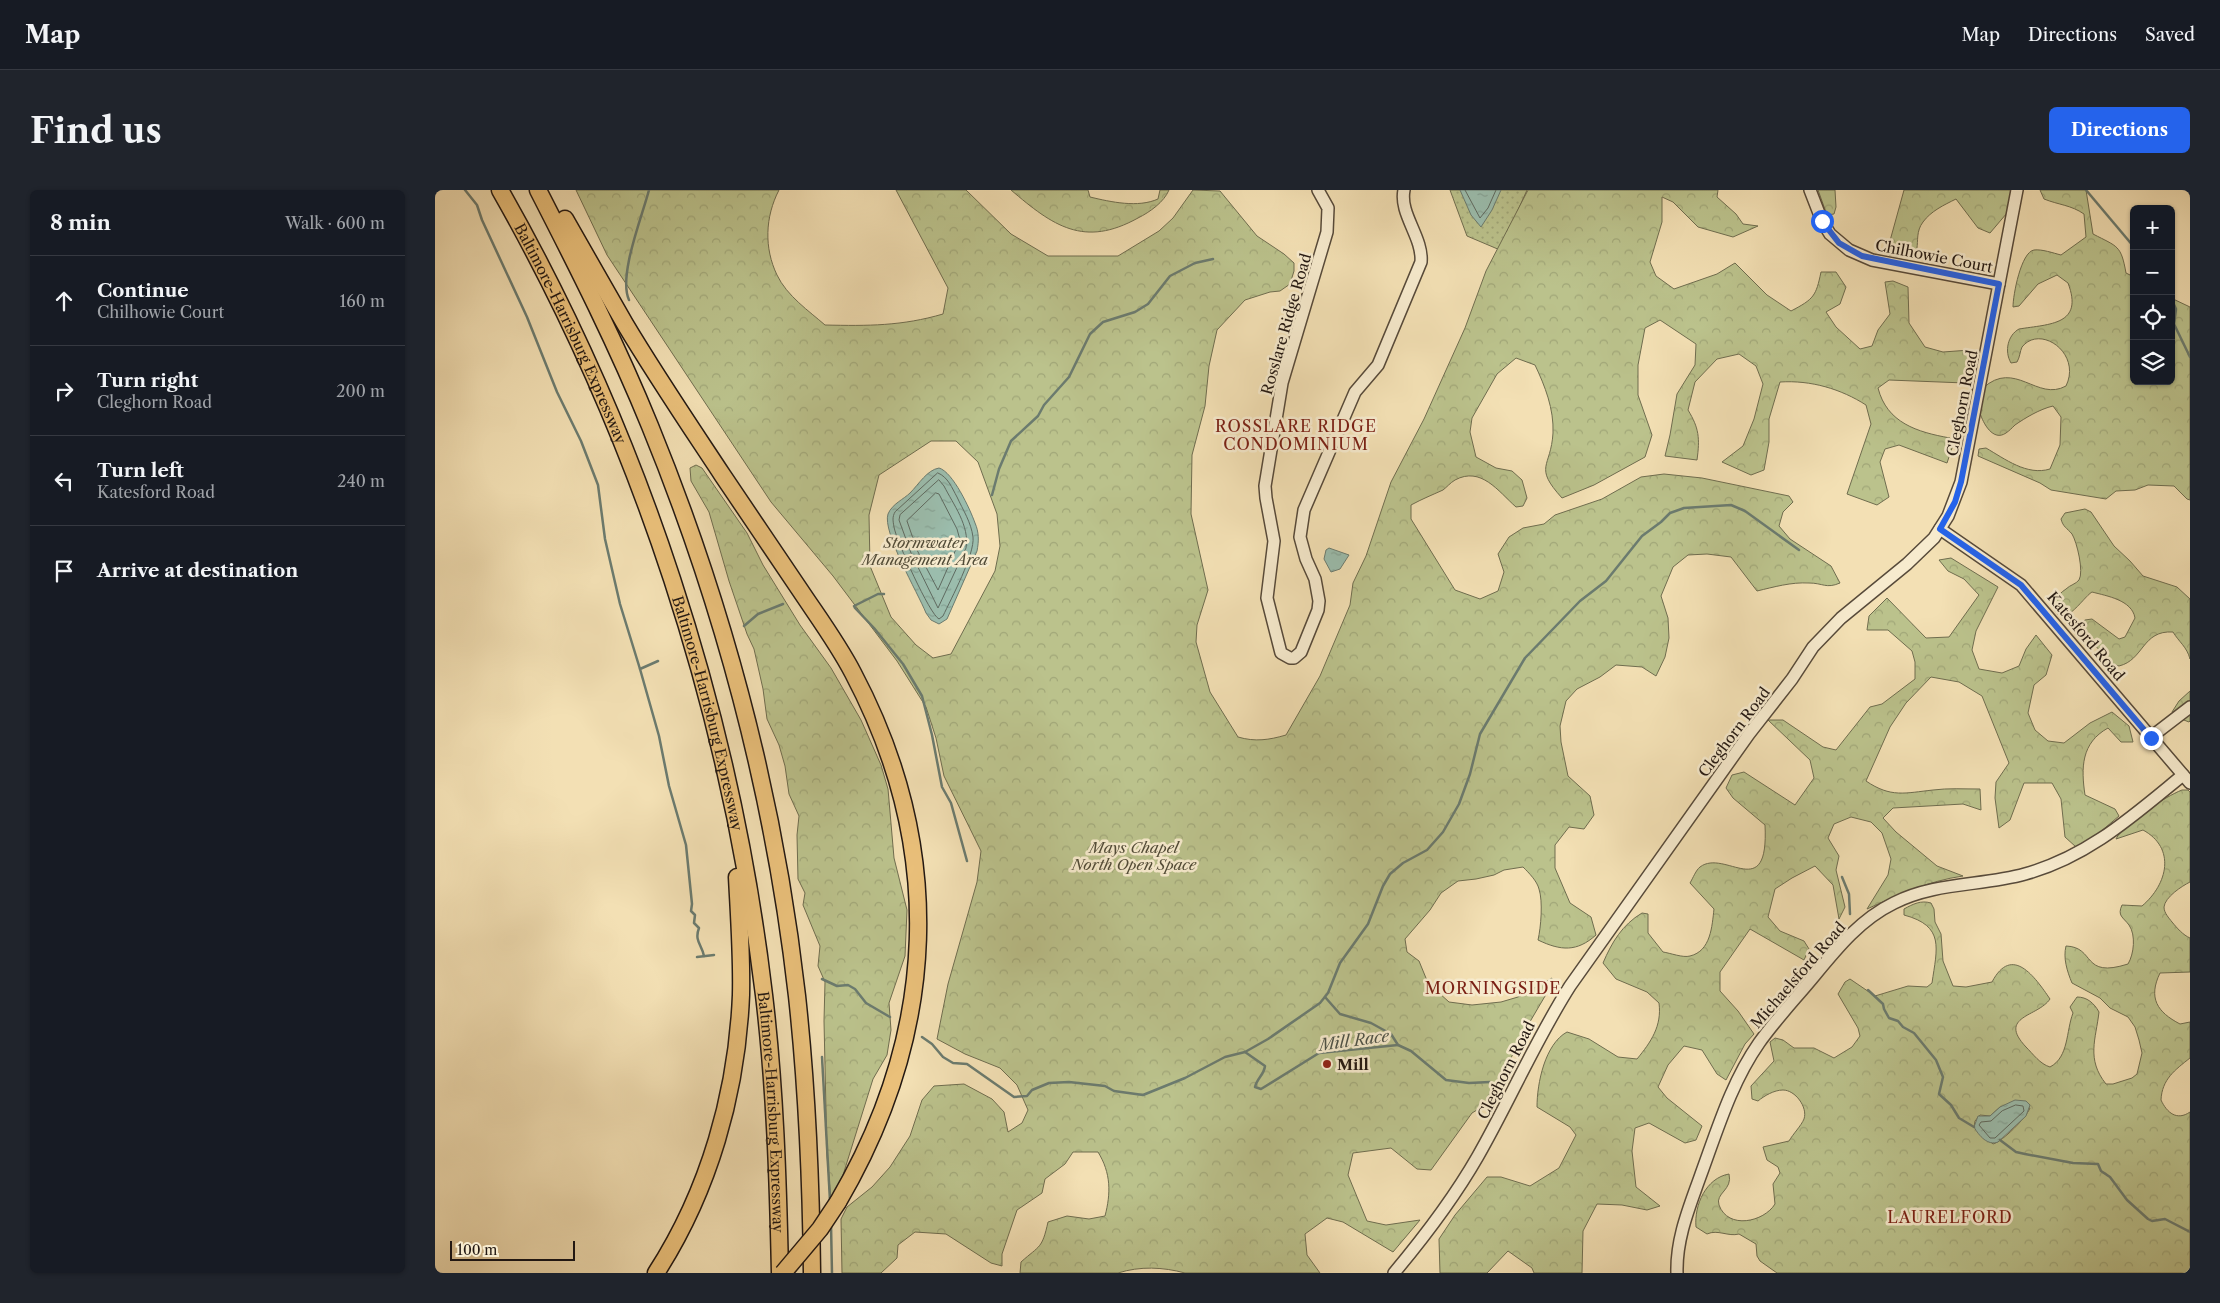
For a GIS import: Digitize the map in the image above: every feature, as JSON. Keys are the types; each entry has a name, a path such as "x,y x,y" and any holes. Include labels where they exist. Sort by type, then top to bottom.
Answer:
{"highway":[{"name":"Baltimore-Harrisburg Expressway","path":"500,190 578,341 635,477 692,645 719,744 746,875 764,995 775,1132 781,1273"},
{"path":"538,190 609,329 654,436 696,549 722,632 750,738 778,869 796,993 808,1120 812,1273"},
{"path":"547,190 673,401 852,670 884,738 899,783 908,821 917,878 918,930 914,994 907,1032 888,1098 866,1149 838,1202 820,1228 781,1273"},
{"path":"656,1273 682,1230 702,1183 718,1137 732,1075 741,995 734,812"}],"street":[{"name":"Rosslare Ridge Road","path":"1318,190 1328,208 1327,232 1282,383 1265,486 1274,541 1267,598 1281,653 1290,658 1294,658 1301,652 1318,610 1319,601 1315,579 1300,537 1303,510 1355,392 1378,364 1421,262 1421,249 1403,200 1404,190"},
{"name":"Chilhowie Court","path":"1810,190 1822,221 1831,234 1849,250 1872,260 1999,284"},
{"name":"Cleghorn Road","path":"1394,1273 1420,1242 1478,1156 1549,1019 1570,986 1749,734 1792,679 1813,647 1828,631 1907,564 1940,529 1955,502 1961,482 2017,190"},
{"name":"Katesford Road","path":"1940,529 2021,585 2186,779"},
{"path":"2151,738 2190,707"},
{"name":"Michaelsford Road","path":"1677,1273 1681,1231 1734,1088 1759,1044 1853,932 1871,917 1907,897 1948,886 2023,875 2063,862 2103,839 2186,779"}],"green space":[{"name":"Mays Chapel North Open Space","path":"576,190 779,190 771,211 768,243 773,265 786,290 825,325 899,323 943,314 948,288 896,190 966,190 1011,234 1048,256 1118,256 1159,231 1173,218 1193,190 1220,191 1257,236 1294,263 1290,284 1280,291 1270,292 1245,300 1217,330 1209,366 1205,406 1192,455 1191,514 1208,590 1197,625 1196,642 1210,692 1238,737 1250,740 1286,735 1320,676 1350,605 1353,583 1366,556 1391,482 1424,419 1465,328 1486,271 1528,190 1718,190 1717,197 1736,214 1743,224 1758,226 1733,237 1698,227 1673,202 1662,197 1662,222 1650,262 1656,276 1674,289 1717,274 1735,263 1767,295 1791,311 1813,296 1821,272 1836,272 1846,287 1840,304 1826,312 1836,327 1860,349 1872,346 1878,330 1890,314 1885,282 1893,281 1908,287 1909,323 1925,347 1943,352 1970,350 1965,383 1889,380 1878,388 1888,410 1896,418 1915,429 1950,438 1952,448 1947,463 1899,445 1885,449 1880,462 1889,497 1877,505 1847,494 1871,424 1866,405 1836,390 1803,382 1780,382 1769,419 1769,442 1764,470 1751,475 1722,462 1743,446 1754,419 1763,384 1756,366 1739,354 1717,359 1695,382 1688,410 1698,434 1697,460 1665,456 1677,394 1695,365 1696,344 1660,320 1645,328 1638,365 1638,395 1652,435 1645,457 1594,485 1562,498 1553,487 1546,473 1552,445 1553,424 1545,389 1535,365 1516,358 1497,374 1472,418 1470,432 1476,457 1496,468 1512,471 1522,480 1527,498 1523,506 1516,507 1489,482 1473,476 1464,476 1455,480 1443,490 1411,505 1411,519 1455,590 1480,599 1498,591 1504,572 1498,554 1509,537 1523,528 1544,524 1555,515 1602,499 1641,477 1664,474 1702,478 1789,496 1793,502 1783,512 1779,526 1790,539 1831,566 1840,583 1828,586 1814,583 1796,583 1757,591 1731,557 1707,554 1688,555 1673,567 1661,596 1668,618 1669,638 1665,657 1656,676 1642,667 1616,665 1600,677 1577,689 1566,701 1560,726 1561,742 1568,776 1590,796 1594,815 1584,829 1569,827 1555,845 1555,868 1570,903 1591,917 1596,935 1589,941 1569,948 1561,948 1538,940 1541,914 1540,894 1535,880 1523,867 1504,870 1494,875 1476,879 1458,881 1441,893 1430,910 1405,939 1407,952 1419,961 1428,983 1449,1002 1472,1005 1501,1002 1518,997 1552,978 1548,991 1521,1037 1490,1102 1472,1113 1431,1170 1417,1169 1391,1148 1353,1153 1348,1175 1367,1221 1386,1225 1420,1220 1393,1252 1343,1222 1327,1218 1305,1234 1307,1255 1320,1273 1185,1273 1151,1268 1118,1273 1020,1273 1021,1262 1042,1242 1048,1222 1067,1216 1089,1219 1105,1216 1109,1183 1108,1175 1098,1152 1073,1152 1065,1164 1045,1179 1042,1193 1017,1210 1002,1254 1002,1266 991,1263 946,1234 915,1232 898,1245 897,1258 881,1273 842,1273 841,1219 847,1207 872,1187 890,1167 910,1136 922,1100 934,1086 964,1084 992,1099 1004,1112 1008,1132 1022,1123 1028,1110 1017,1085 1000,1068 965,1054 937,1039 948,984 977,882 981,851 944,776 936,738 926,707 897,661 833,576 771,502 607,255","holes":["931,441 956,441 978,462 997,514 1000,546 995,571 951,654 933,658 916,645 891,617 870,566 869,515 879,475"]},
{"path":"1011,190 1088,190 1090,197 1133,204 1158,199 1160,190 1169,190 1164,199 1138,218 1119,227 1085,232 1055,223"},
{"path":"1450,190 1527,190 1500,250 1467,236"},
{"path":"1818,190 1835,190 1836,207 1834,214 1827,215"},
{"path":"1904,190 2012,190 2007,213 1990,233 1978,228 1956,199 1934,211 1926,218 1919,229 1915,253 1902,257 1889,255 1888,248"},
{"path":"2040,190 2086,190 2093,234 2113,245 2120,252 2126,273 2130,275 2130,385 2175,385 2175,300 2190,307 2190,500 2174,486 2148,485 2135,490 2116,491 2106,499 2051,490 2040,483 1978,456 1979,449 1986,448 2017,465 2041,471 2050,469 2060,445 2061,417 2053,406 2028,417 2006,433 1997,435 1986,426 1981,417 1978,403 1979,394 1983,388 1995,380 2005,378 2016,379 2045,389 2066,386 2069,374 2068,363 2064,353 2057,346 2039,339 2030,341 2022,347 2017,362 2011,363 2008,353 2010,339 2019,329 2042,326 2061,320 2068,315 2071,307 2072,297 2068,283 2057,275 2038,284 2019,306 2013,307 2016,284 2025,258 2029,253 2034,250 2061,255 2086,237 2084,214 2070,207 2044,199"},
{"path":"696,465 702,468 747,533 763,565 800,625 831,668 861,720 881,765 888,789 894,858 907,910 905,956 889,1003 891,1030 887,1055 873,1079 843,1175 831,1200 827,1156 825,982 818,966 820,946 803,905 805,893 798,879 797,835 799,816 789,794 785,766 779,745 767,719 763,689 754,649 729,581 709,512 691,481 690,468"},
{"path":"2085,509 2091,512 2114,546 2143,576 2177,587 2190,599 2190,659 2185,648 2173,632 2163,633 2149,640 2134,658 2127,663 2119,666 2113,664 2081,631 2080,624 2085,620 2092,619 2119,639 2125,637 2135,618 2133,612 2124,603 2111,597 2092,592 2072,612 2061,616 2056,612 2052,603 2069,586 2079,580 2081,571 2074,538 2061,519 2065,513"},
{"path":"1951,558 1998,587 1976,631 1972,650 1979,669 2002,673 2019,666 2026,649 2036,635 2052,655 2046,675 2034,685 2028,713 2035,730 2048,741 2064,743 2090,723 2112,712 2129,726 2133,742 2121,742 2108,728 2092,741 2083,766 2085,795 2115,809 2119,816 2099,833 2076,847 2065,837 2061,799 2052,783 2024,783 2010,820 1999,828 1995,798 1996,782 2009,763 1982,696 1959,682 1931,677 1906,703 1890,727 1866,781 1883,790 1898,793 1944,789 1980,789 1981,810 1963,804 1893,808 1883,818 1896,832 1937,866 1963,876 1925,885 1867,909 1888,875 1891,859 1882,833 1871,822 1851,817 1834,824 1828,838 1839,856 1836,870 1845,907 1839,919 1833,885 1815,866 1775,889 1768,917 1780,931 1804,941 1809,949 1804,960 1750,929 1720,972 1720,991 1738,1011 1754,1034 1745,1044 1726,1080 1717,1074 1702,1050 1684,1046 1668,1065 1658,1087 1667,1098 1702,1126 1696,1140 1685,1143 1649,1123 1635,1128 1632,1151 1636,1187 1660,1206 1647,1210 1622,1205 1597,1204 1583,1231 1582,1273 1534,1273 1532,1268 1508,1251 1487,1273 1440,1273 1439,1239 1455,1215 1487,1177 1501,1177 1530,1186 1559,1168 1576,1135 1570,1127 1537,1107 1544,1065 1553,1045 1559,1038 1567,1032 1589,1039 1618,1057 1637,1059 1651,1040 1659,1019 1659,1003 1647,992 1616,979 1603,963 1618,935 1642,913 1648,914 1648,933 1663,952 1684,956 1697,953 1702,949 1709,937 1714,909 1690,883 1697,870 1710,863 1743,869 1753,868 1760,863 1764,849 1765,825 1733,798 1726,788 1732,775 1744,772 1795,805 1814,778 1810,760 1768,720 1783,720 1823,747 1836,750 1870,707 1882,704 1915,679 1915,662 1912,651 1888,630 1867,630 1869,616 1887,598 1926,638 1949,637 1979,595 1964,579 1948,571 1939,560"},
{"path":"2190,691 2189,722 2176,717 2172,712 2179,701"},
{"path":"2182,790 2190,792 2190,882 2167,899 2164,907 2172,922 2190,938 2190,972 2160,973 2156,982 2155,997 2160,1009 2172,1019 2180,1024 2190,1022 2190,1058 2170,1076 2164,1086 2161,1100 2169,1112 2177,1116 2190,1112 2190,1273 1777,1273 1760,1261 1757,1256 1756,1244 1739,1234 1731,1235 1715,1232 1707,1234 1696,1227 1697,1210 1703,1194 1714,1181 1729,1174 1729,1184 1718,1201 1724,1213 1730,1218 1746,1221 1755,1219 1770,1210 1775,1204 1773,1184 1780,1173 1778,1167 1767,1160 1763,1147 1789,1141 1803,1122 1805,1114 1800,1100 1788,1091 1780,1090 1773,1092 1758,1101 1752,1099 1751,1086 1774,1061 1770,1042 1775,1038 1783,1040 1794,1048 1814,1048 1834,1058 1852,1047 1860,1036 1858,1028 1838,994 1845,982 1850,979 1875,996 1908,986 1927,987 1932,983 1936,949 1935,940 1932,932 1926,925 1904,915 1904,909 1914,904 1920,902 1931,903 1934,909 1935,922 1941,934 1943,961 1953,986 1966,987 1992,982 2000,971 2007,966 2015,965 2023,968 2037,982 2050,999 2023,1018 2018,1023 2016,1029 2018,1037 2026,1047 2046,1066 2050,1067 2061,1057 2073,1013 2070,1007 2077,997 2081,997 2090,1001 2099,1012 2094,1057 2100,1075 2106,1084 2113,1084 2132,1078 2137,1074 2142,1053 2135,1027 2128,1017 2110,1008 2100,998 2072,983 2066,964 2065,951 2066,946 2082,951 2091,961 2103,968 2113,968 2128,964 2133,950 2133,934 2129,925 2120,914 2122,905 2142,906 2158,887 2165,866 2160,846 2143,830 2116,839 2136,818","holes":["2000,1107 2030,1108 2014,1129 1993,1144 1974,1127 1975,1121 1980,1115 1990,1116"]}],"water":[{"path":"1460,190 1501,190 1492,210 1481,227 1471,215"},
{"path":"939,468 950,476 960,492 976,526 978,540 977,551 947,619 939,624 931,620 926,613 895,548 890,534 888,514 892,507 910,493 927,474"},
{"path":"1329,548 1349,555 1340,569 1331,572 1324,559 1326,550"},
{"path":"2015,1100 2026,1101 2030,1105 2026,1116 1998,1142 1991,1143 1978,1134 1974,1127 1978,1116 1990,1116 2000,1107"}],"waterway":[{"path":"465,190 477,205 482,220 527,317 557,392 581,441 598,485 605,539 620,604 640,669"},
{"path":"629,300 626,289 629,262 649,190"},
{"path":"2086,190 2130,242"},
{"path":"992,495 999,469 1011,441 1038,416 1044,405 1069,377 1090,334 1103,322 1135,312 1148,304 1170,276 1195,263 1213,259"},
{"path":"2175,307 2175,316"},
{"path":"2175,326 2190,357"},
{"path":"922,1037 932,1044 943,1057 953,1063 967,1064 1014,1097 1027,1096 1032,1090 1049,1083 1069,1082 1105,1086 1114,1091 1143,1095 1185,1078 1225,1057 1245,1052 1268,1039 1320,1003 1328,993 1340,963 1368,924 1383,886 1390,874 1403,863 1427,850 1443,832 1459,804 1470,774 1480,734 1525,658 1580,601 1606,581 1642,536 1670,513 1684,508 1731,505 1745,511 1799,550"},
{"path":"884,594 878,594 854,606 903,664 922,696 942,787 951,803 967,861"},
{"path":"744,626 758,614 783,604"},
{"path":"658,661 640,669 659,736 669,786 686,845 692,904 691,911 695,915 694,923 699,928 697,936 704,956"},
{"path":"1842,877 1849,894 1850,914"},
{"path":"697,957 714,955"},
{"path":"822,979 837,986 848,985 855,989 866,1003 890,1017"},
{"path":"1868,990 1883,1004 1889,1018 1898,1021 1903,1027 1914,1033 1936,1060 1943,1077 1939,1094 1951,1105 1959,1118 1974,1127"},
{"path":"1325,997 1340,1014 1371,1023 1391,1034 1398,1045 1411,1051 1446,1080 1469,1083 1490,1082"},
{"name":"Mill Race","path":"1245,1052 1265,1066 1255,1087 1261,1089 1319,1053 1398,1045"},
{"path":"822,1057 830,1201"},
{"path":"2000,1140 2016,1152 2073,1163 2098,1164 2101,1171 2110,1177 2127,1200 2148,1219 2152,1221 2165,1219 2190,1232"},
{"path":"831,1224 832,1273"}],"place":[{"name":"Mill","path":"1327,1064"}],"district":[{"name":"ROSSLARE RIDGE CONDOMINIUM","path":"1296,435"},
{"name":"MORNINGSIDE","path":"1493,988"},
{"name":"LAURELFORD","path":"1950,1217"}],"route":[{"path":"1822,221 1839,243 1849,250 1872,260 1999,284 1961,482 1955,502 1940,529 2021,585 2151,738"}],"park label":[{"name":"Stormwater Management Area","path":"925,550"}]}
